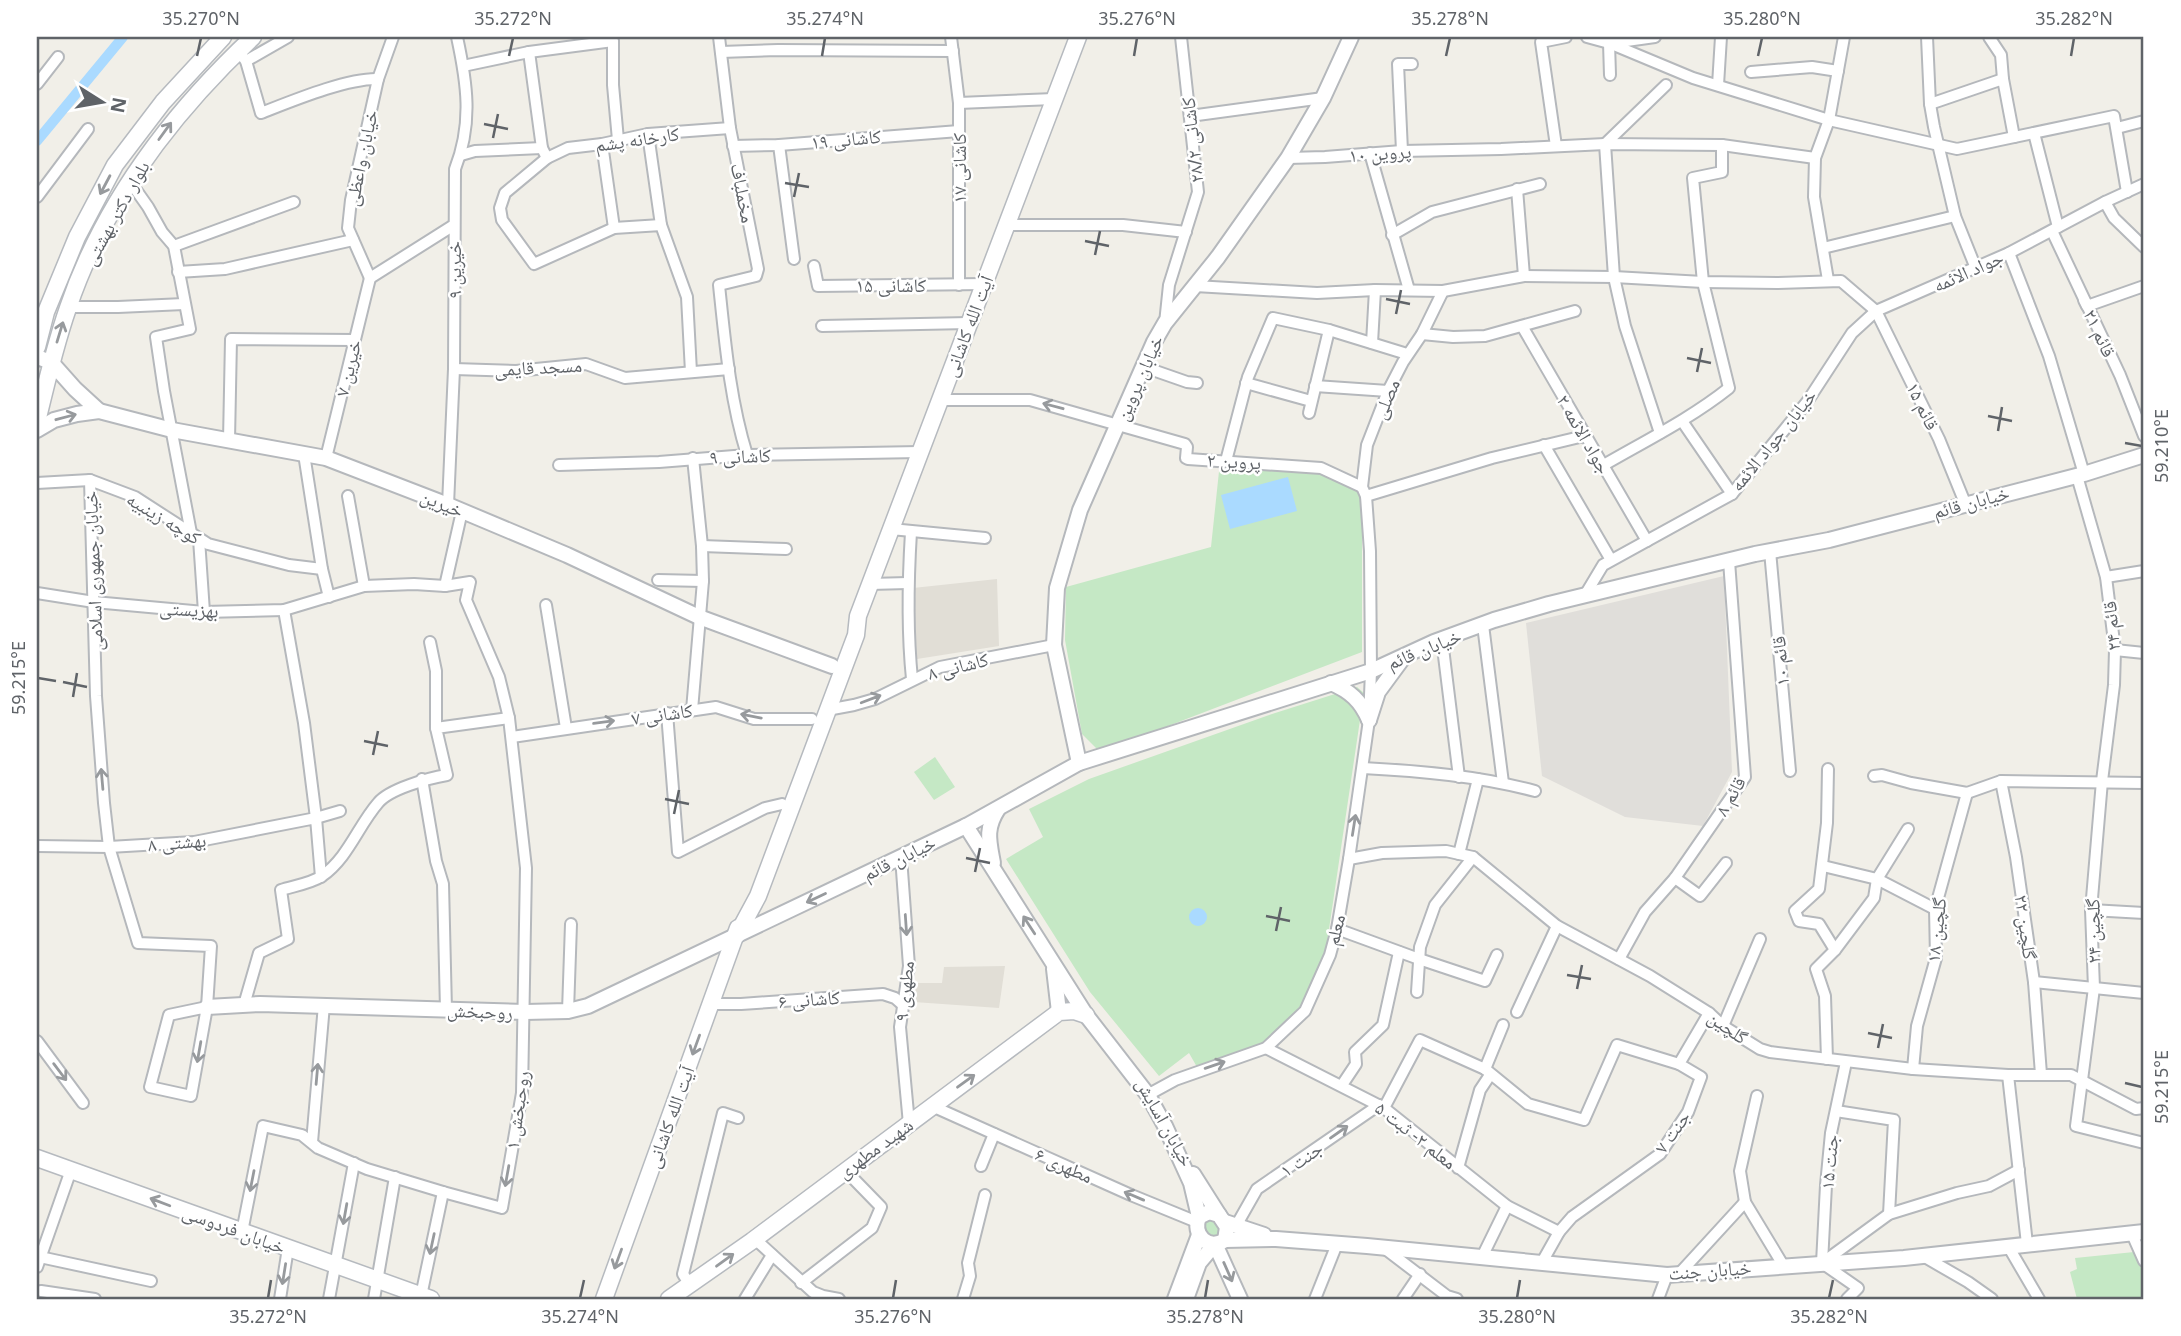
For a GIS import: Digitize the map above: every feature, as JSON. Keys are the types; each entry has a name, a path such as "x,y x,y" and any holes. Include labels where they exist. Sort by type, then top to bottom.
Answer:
{"main road":[{"name":"بلوار دکتر بهشتی","path":"37,347 46,312 78,237 116,165 163,102 223,37"},
{"name":"بلوار دکتر بهشتی","path":"37,422 44,360 94,245 129,180 176,116 242,56 253,37"},
{"name":"آیت الله کاشانی","path":"737,935 758,896 856,635 858,616 1078,37"},
{"name":"آیت الله کاشانی","path":"604,1299 737,935 747,892 832,666 847,631 858,616"},
{"path":"1059,1012 1083,1009"},
{"name":"شهید مطهری","path":"669,1299 687,1279 755,1238 1059,1012"},
{"name":"خیابان فردوسی","path":"37,1158 426,1297"}],"street":[{"path":"288,37 242,56 261,113 365,79 378,79"},
{"name":"خیابان واعظی","path":"370,278 348,228 351,200 378,79 393,37"},
{"name":"خیرین ۹","path":"444,586 455,508 455,169 468,122 463,66 457,37"},
{"name":"مخملباف","path":"719,37 730,128 758,274 719,285 729,369"},
{"name":"کاشانی ۱۷","path":"951,37 959,103 959,285"},
{"name":"کاشانی ۲۸/۲","path":"1165,323 1170,285 1198,192 1181,37"},
{"name":"خیابان پروین","path":"1079,763 1054,645 1057,588 1080,510 1165,323 1288,158 1323,98 1351,37"},
{"path":"1556,146 1541,42 1566,37"},
{"path":"1587,37 1609,43 1693,78 1829,120 1957,149 2114,116 2127,192"},
{"path":"1609,43 1655,37"},
{"path":"1718,85 1721,37"},
{"path":"1828,280 1814,197 1815,158 1829,120 1844,37"},
{"path":"1927,37 1930,104 1955,216 1975,266"},
{"path":"1989,37 2001,55 2014,137"},
{"path":"463,66 529,51 613,41 613,85 618,140"},
{"path":"1609,43 1610,75"},
{"path":"529,51 544,153 505,193 500,208 502,220 534,264 614,228 661,225"},
{"path":"721,52 953,51"},
{"path":"37,84 58,57"},
{"path":"1402,151 1398,64 1412,64"},
{"path":"1657,64 1666,85"},
{"path":"1751,72 1812,67 1838,71"},
{"path":"1660,433 1625,326 1614,277 1605,144 1666,85 1693,78"},
{"path":"1930,104 2003,79"},
{"path":"1190,116 1323,98"},
{"path":"959,103 1055,99"},
{"path":"2117,128 2144,121"},
{"name":"کارخانه پشم","path":"461,155 475,151 544,153 648,134 730,128"},
{"path":"37,197 88,129"},
{"name":"کاشانی ۱۹","path":"733,146 959,131"},
{"name":"قائم ۲۱","path":"2034,133 2055,229 2144,436"},
{"path":"648,134 661,225 687,297 691,372"},
{"path":"603,144 614,228"},
{"name":"پروین ۱۰","path":"1288,158 1605,144 1722,145 1815,158"},
{"path":"779,145 794,259"},
{"path":"1602,466 1682,421 1729,388 1703,282 1693,177 1722,172 1722,145"},
{"path":"1370,153 1409,290"},
{"path":"129,180 174,246 190,329 156,337 172,430 195,536 204,612"},
{"path":"1392,234 1432,212 1539,184"},
{"name":"جواد الائمه","path":"1876,311 2009,253 2144,184"},
{"path":"1517,189 1524,276"},
{"path":"174,246 294,202"},
{"path":"2105,202 2114,218 2144,247"},
{"path":"1823,248 1955,216"},
{"path":"370,278 454,225"},
{"path":"1007,225 1123,225 1186,232"},
{"path":"178,272 225,269 353,240"},
{"name":"قائم ۲۴","path":"2009,253 2049,356 2106,577 2115,650 2114,685 2102,781"},
{"name":"کاشانی ۱۵","path":"814,266 818,286 984,284"},
{"path":"1195,286 1317,293 1443,291 1524,276 1777,284 1828,280 1840,281 1876,311"},
{"name":"خیرین ۷","path":"326,458 370,278"},
{"path":"2087,306 2144,286"},
{"path":"1372,343 1375,290"},
{"name":"مصلی","path":"1371,671 1370,551 1364,492 1367,445 1388,391 1422,334 1443,291"},
{"path":"68,307 184,303"},
{"path":"1422,334 1485,336 1576,311"},
{"name":"خیابان جواد الائمه","path":"1585,595 1603,565 1732,494 1807,402 1852,333 1876,311"},
{"name":"قائم ۱۵","path":"1876,311 1939,439 1965,503"},
{"path":"1226,461 1247,383 1273,318 1329,330 1408,354"},
{"path":"822,326 969,323"},
{"name":"جواد الائمه ۲","path":"1522,326 1647,541"},
{"path":"1309,413 1329,330"},
{"path":"229,440 231,339 355,340"},
{"path":"44,360 99,411"},
{"name":"مسجد قایمی","path":"454,369 516,371 586,364 625,378 729,369"},
{"path":"1144,367 1187,382 1198,383"},
{"path":"729,369 739,429 747,455"},
{"path":"1247,383 1311,401"},
{"path":"1315,386 1388,391"},
{"path":"940,400 1030,400 1119,424"},
{"name":"خیرین","path":"37,430 54,421 99,411 172,430 326,458 567,555 699,617 832,666"},
{"path":"1682,421 1732,494"},
{"name":"پروین ۲","path":"1119,424 1185,444 1186,459 1321,468 1364,492"},
{"path":"1364,492 1584,436"},
{"path":"1545,445 1611,560"},
{"name":"کاشانی ۹","path":"559,465 659,462 747,455 920,452"},
{"path":"304,454 329,597"},
{"name":"خیابان قائم","path":"737,935 966,826 1079,763 1371,671 1406,654 1505,617 1770,551 1829,540 2080,475 2144,455"},
{"path":"692,710 703,581 693,458"},
{"path":"37,483 90,480"},
{"name":"کوچه زینبیه","path":"90,480 135,497 208,544 289,565 322,569"},
{"name":"خیابان جمهوری اسلامی","path":"90,480 96,696 109,847 138,943 211,946 207,1007"},
{"path":"348,496 364,586"},
{"path":"891,528 985,538"},
{"path":"911,532 908,583 912,679"},
{"path":"702,546 786,549"},
{"name":"قائم ۱۰","path":"1770,551 1790,771"},
{"name":"قائم ۸","path":"1619,959 1645,912 1675,878 1745,777 1729,561"},
{"path":"2106,577 2144,571"},
{"path":"658,580 703,581"},
{"name":"بهزیستی","path":"37,593 94,602 204,612 284,610 364,586 444,586 470,582"},
{"name":"روحبخش ۱","path":"443,1192 502,1208 523,1093 526,868 509,718 499,677 466,600 470,582"},
{"path":"870,584 908,583"},
{"path":"546,605 566,728"},
{"path":"284,610 303,723 321,877"},
{"path":"1483,625 1503,783"},
{"path":"1443,640 1459,778"},
{"path":"244,1005 259,953 288,939 281,890 321,877 349,848 379,801 422,779 447,775 436,728 436,671 430,642"},
{"name":"کاشانی ۸","path":"827,710 875,699 940,667 1054,645"},
{"path":"2115,650 2144,653"},
{"path":"1368,720 1378,692 1406,654"},
{"name":"معلم","path":"1153,1092 1175,1080 1266,1048 1305,1011 1330,955 1337,929 1363,768 1371,671"},
{"path":"1331,683 1354,696 1364,708 1368,720"},
{"name":"کاشانی ۷","path":"512,737 716,707 754,719 812,719"},
{"path":"667,713 678,852 765,808 782,804"},
{"path":"436,728 509,718"},
{"path":"1363,768 1478,779 1535,791"},
{"path":"1828,769 1827,823 1819,889 1795,911 1799,920 1819,924 1835,950"},
{"path":"1874,776 1882,775 1967,793 2001,781 2144,783"},
{"path":"422,779 436,861 443,884 446,1010"},
{"path":"1459,854 1478,779"},
{"name":"گلچین ۲۲","path":"2001,781 2016,858 2034,982 2041,1074"},
{"name":"گلچین ۲۴","path":"2102,781 2091,910 2094,988 2076,1126 2144,1143"},
{"name":"گلچین ۱۸","path":"1913,1069 1917,1026 1936,958 1935,909 1967,793"},
{"path":"995,872 989,833 991,819 999,807"},
{"name":"بهشتی ۸","path":"37,846 109,847 194,842 340,811"},
{"name":"خیابان آسایش","path":"966,826 1083,1009 1148,1095 1191,1183 1199,1225"},
{"path":"1827,1059 1825,996 1816,969 1835,950 1874,898 1877,879 1908,829"},
{"name":"گلچین","path":"1349,859 1382,853 1446,851 1473,857 1558,926 1709,1013 1723,1026 1760,1049 1913,1069 2008,1075 2071,1075 2136,1109 2144,1108"},
{"path":"1417,992 1420,947 1434,905 1473,857"},
{"name":"مطهری ۹","path":"901,858 909,966 900,1027 909,1124"},
{"path":"1675,878 1700,896 1726,863"},
{"path":"1823,866 1877,879 1935,909"},
{"path":"2091,910 2144,913"},
{"path":"568,1011 571,923"},
{"path":"1517,1012 1558,926"},
{"path":"1337,929 1485,981 1497,955"},
{"name":"روحبخش","path":"207,1007 324,1005 568,1011 588,1006 737,935"},
{"path":"1723,1026 1760,939"},
{"path":"1342,1085 1356,1064 1355,1052 1383,1025 1399,952"},
{"name":"خیابان آسایش","path":"1053,962 1059,1012"},
{"path":"2034,982 2144,993"},
{"name":"کاشانی ۶","path":"712,1004 883,994 903,1005"},
{"path":"312,1142 324,1005"},
{"path":"207,1007 191,1096 150,1087 169,1014 207,1007"},
{"name":"خیابان آسایش","path":"1083,1009 1091,1012 1153,1092 1196,1180 1227,1221"},
{"path":"1381,1106 1420,1040 1487,1072 1528,1104 1584,1120 1617,1045 1679,1063 1709,1013"},
{"path":"1458,1168 1480,1090 1503,1024"},
{"path":"37,1041 83,1103"},
{"name":"معلم ۲- ثبت ۵","path":"1266,1048 1381,1106 1507,1206 1559,1232"},
{"name":"جنت ۱۵","path":"1822,1263 1831,1133 1846,1062"},
{"name":"جنت ۷","path":"1541,1264 1559,1232 1572,1217 1660,1154 1688,1111 1701,1077 1679,1063"},
{"path":"2008,1075 2027,1244"},
{"path":"1757,1096 1740,1171 1745,1202 1783,1265"},
{"name":"مطهری ۶","path":"932,1106 1199,1225"},
{"name":"جنت ۱","path":"1227,1221 1257,1189 1381,1106"},
{"path":"1836,1111 1894,1120 1889,1214"},
{"path":"687,1279 723,1113 738,1118"},
{"path":"242,1232 263,1126 302,1135 318,1148 354,1163 443,1192 426,1297"},
{"path":"981,1166 994,1135"},
{"path":"329,1299 354,1163"},
{"path":"71,1170 38,1262 151,1282"},
{"path":"801,1283 872,1228 881,1207 845,1170"},
{"path":"1847,1299 1858,1289 1822,1263 1889,1214 1989,1186 2019,1170"},
{"path":"374,1299 395,1177"},
{"path":"963,1299 970,1276 968,1264 985,1195"},
{"path":"1658,1299 1673,1275 1745,1202"},
{"path":"1482,1257 1507,1206"},
{"path":"1175,1299 1199,1225 1209,1212 1227,1221 1227,1233 1199,1263 1185,1299"},
{"name":"خیابان جنت","path":"1227,1221 1276,1239"},
{"path":"1199,1225 1205,1242 1220,1242"},
{"path":"2138,1233 2144,1261"},
{"name":"خیابان جنت","path":"1220,1242 1276,1239 1673,1275 1923,1256 2138,1233"},
{"path":"755,1238 812,1295 839,1299"},
{"path":"1220,1242 1240,1299"},
{"path":"1315,1299 1337,1244"},
{"path":"2008,1246 2039,1299"},
{"path":"280,1299 288,1248"},
{"path":"1384,1248 1447,1296 1457,1299"},
{"path":"745,1299 772,1255"},
{"path":"1923,1256 1992,1299"},
{"path":"1403,1299 1420,1274"},
{"path":"41,1291 95,1299"}],"shaded area":[{"path":"1724,576 1732,772 1703,826 1625,817 1542,776 1526,623"},
{"path":"997,579 999,646 914,658 913,588"},
{"path":"1005,966 999,1008 914,1002 916,983 942,983 944,967"}],"green space":[{"path":"1220,462 1315,469 1362,488 1362,652 1100,752 1082,734 1065,640 1066,587 1211,547"},
{"path":"1357,687 1364,693 1325,956 1305,1005 1264,1042 1197,1067 1189,1053 1159,1076 1090,992 1006,859 1043,837 1029,809 1089,779"},
{"path":"935,757 955,787 934,800 914,772"},
{"path":"1210,1218 1215,1220 1220,1229 1220,1236 1214,1238 1206,1235 1203,1224"},
{"path":"2144,1251 2144,1299 2077,1299 2070,1272 2077,1269 2075,1258"}],"water":[{"path":"1288,477 1297,511 1230,529 1221,495"},
{"path":"1198,908 1204,911 1207,917 1204,923 1198,926 1192,923 1189,917 1192,911"}],"waterway":[{"path":"37,141 123,37"}]}
